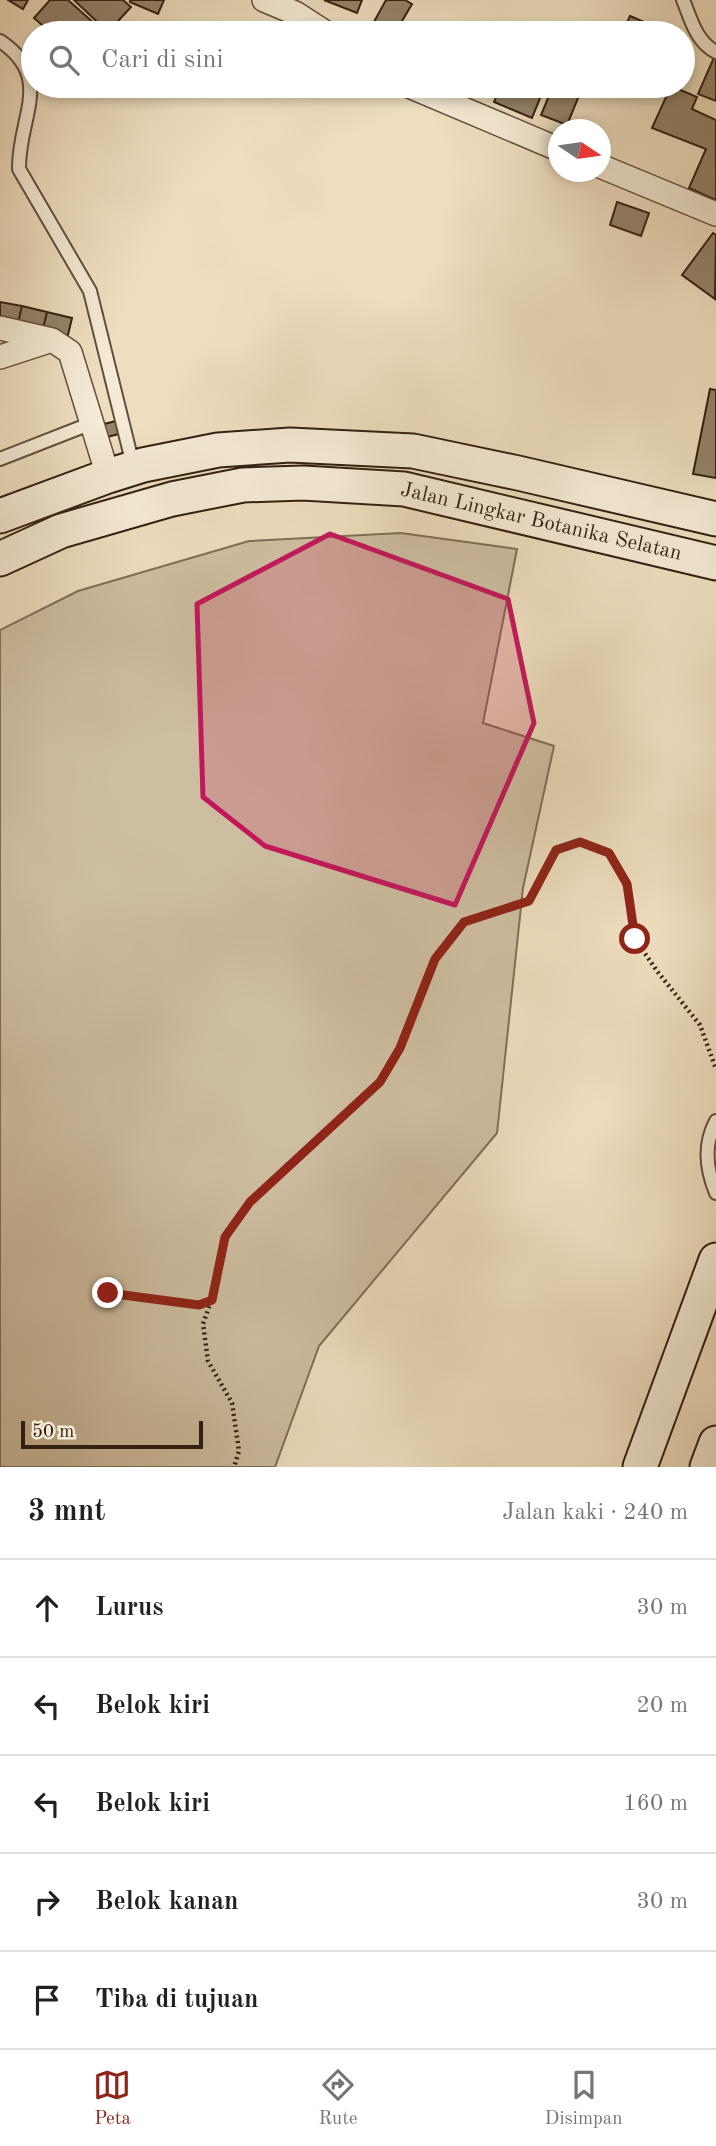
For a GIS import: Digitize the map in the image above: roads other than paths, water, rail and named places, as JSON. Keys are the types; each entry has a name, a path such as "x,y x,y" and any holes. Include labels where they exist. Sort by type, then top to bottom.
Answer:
{"street":[{"path":"264,0 298,7 313,21"},
{"path":"437,98 548,145"},
{"path":"611,171 716,214"},
{"path":"0,328 52,340 70,352 92,423 121,472"},
{"path":"0,357 52,340"},
{"name":"Jalan Lingkar Botanika Selatan","path":"0,516 121,472 218,450 290,445 413,452 518,473 716,519"},
{"name":"Jalan Lingkar Botanika Selatan","path":"0,559 61,531 172,499 243,485 303,483 404,489 716,563"},
{"path":"640,1467 716,1260"},
{"path":"707,1467 716,1443"}],"lane":[{"path":"683,0 691,21"},
{"path":"695,30 711,50 716,52"},
{"path":"0,41 13,50 21,61"},
{"path":"30,98 19,154 19,169 90,291 121,472"},
{"path":"0,459 92,423"},
{"path":"716,1121 706,1153 709,1177 716,1193"}]}
